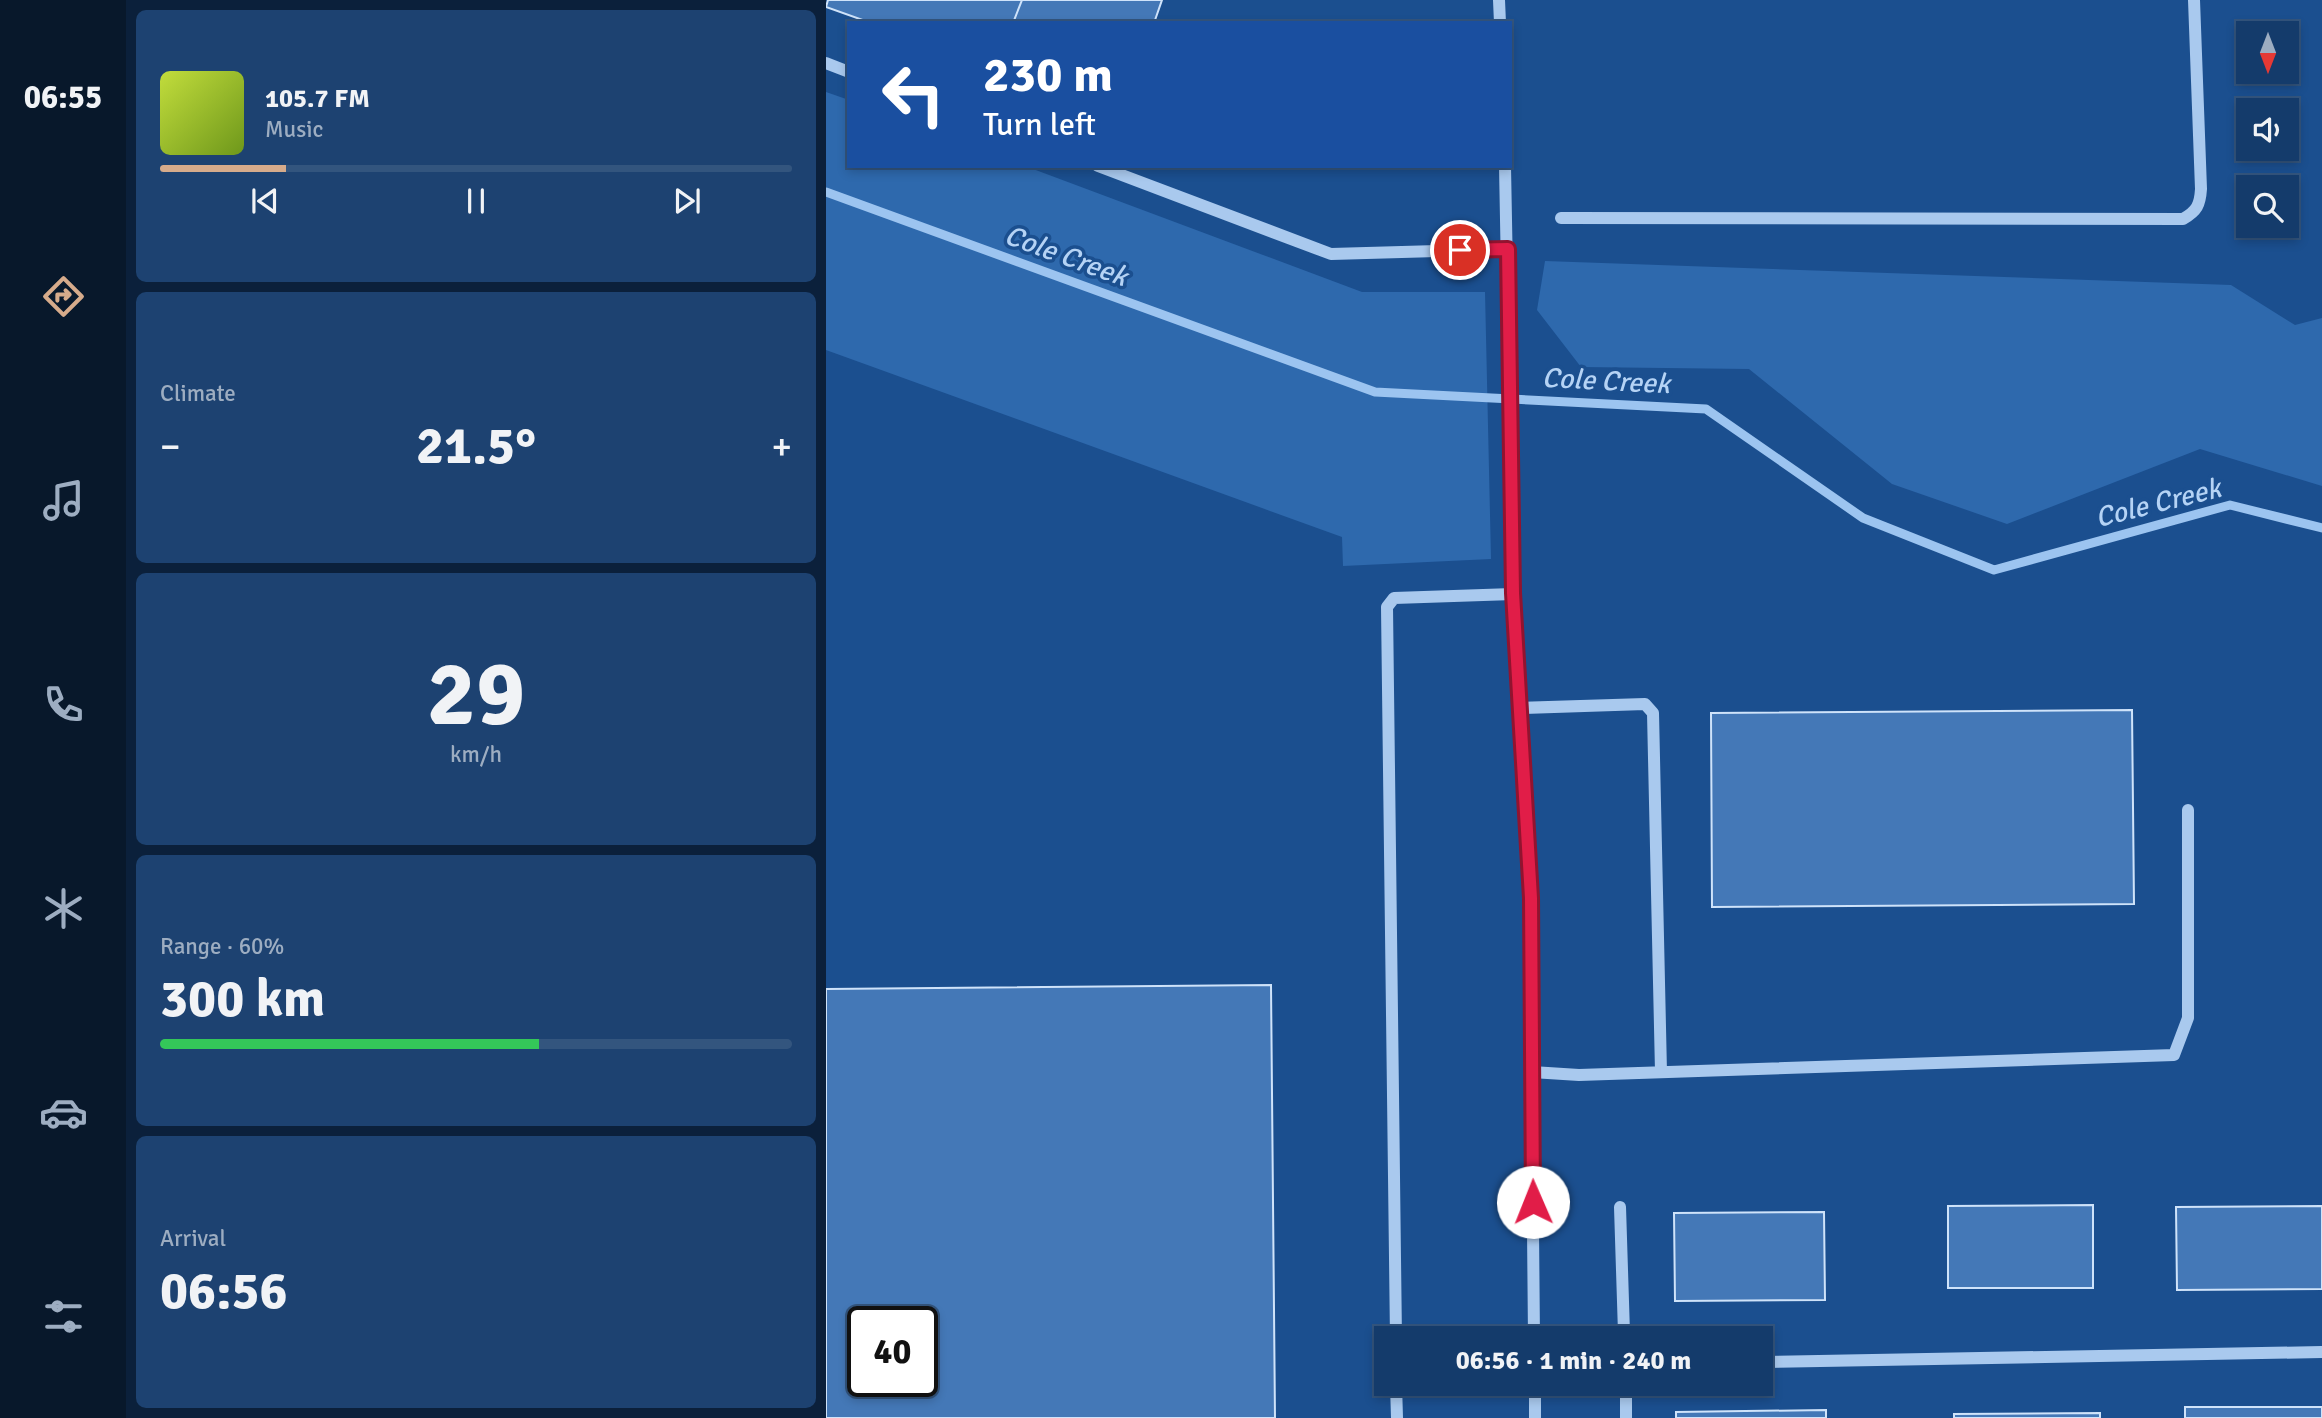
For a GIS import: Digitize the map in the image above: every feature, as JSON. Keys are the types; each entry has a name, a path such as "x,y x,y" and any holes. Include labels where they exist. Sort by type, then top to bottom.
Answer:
{"street":[{"path":"1499,0 1500,21"},
{"path":"1561,218 2183,219 2195,212 2200,203 2201,189 2194,0"},
{"path":"826,63 847,71"},
{"path":"1103,168 1331,254 1508,249"},
{"path":"1505,168 1513,593 1531,898 1534,1326"},
{"path":"1396,1326 1387,607 1394,598 1513,593"},
{"path":"1520,708 1645,705 1653,713 1661,1072"},
{"path":"1532,1072 1579,1075 2174,1055 2188,1018 2188,810"},
{"path":"1620,1207 1625,1326"},
{"path":"1773,1362 2322,1352"},
{"path":"1396,1396 1397,1418"},
{"path":"1535,1396 1535,1418"},
{"path":"1626,1396 1626,1418"}],"shaded area":[{"path":"826,92 847,99 847,168 1030,168 1362,292 1485,292 1491,559 1343,566 1342,537 826,350"},
{"path":"1545,261 2231,285 2295,325 2322,318 2322,486 2200,449 2007,524 1892,484 1749,369 1581,367 1537,310"}],"building":[{"path":"828,0 1022,0 1014,21 865,21 826,7"},
{"path":"1022,0 1162,0 1155,21 1014,21"},
{"path":"2132,710 2134,904 1712,907 1711,713"},
{"path":"1271,985 1275,1418 826,1418 826,989"},
{"path":"2093,1205 2093,1288 1948,1288 1948,1206"},
{"path":"2322,1206 2322,1289 2177,1290 2176,1207"},
{"path":"1824,1212 1825,1300 1675,1301 1674,1213"},
{"path":"2185,1407 2322,1407 2322,1418 2185,1418"},
{"path":"1826,1410 1826,1418 1676,1418 1676,1412"},
{"path":"2100,1413 2100,1418 1954,1418 1954,1414"}],"waterway":[{"name":"Cole Creek","path":"826,192 1375,392 1706,409 1863,518 1994,570 2230,505 2322,528"}],"route":[{"path":"1460,250 1508,249 1513,593 1531,898 1533,1202"}]}
